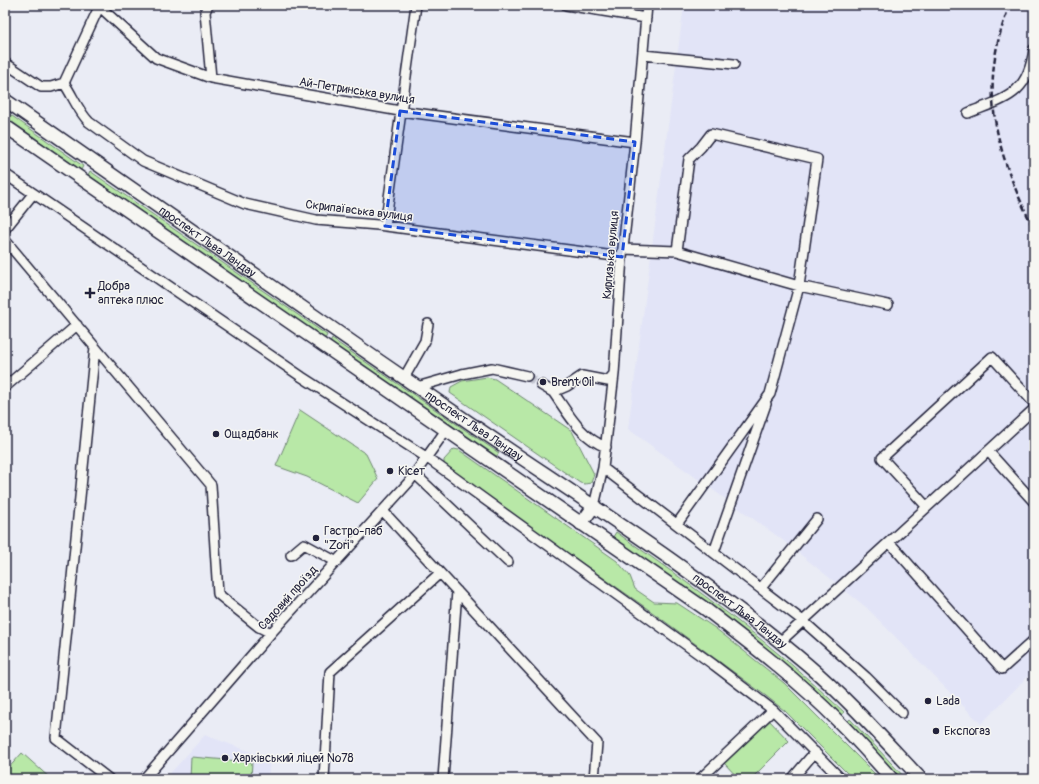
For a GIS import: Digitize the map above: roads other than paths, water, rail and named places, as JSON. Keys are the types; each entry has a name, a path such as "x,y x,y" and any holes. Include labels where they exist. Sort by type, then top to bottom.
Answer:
{"main road":[{"name":"проспект Льва Ландау","path":"5,100 404,378 594,506 718,592 780,642 847,701 921,779"},
{"name":"проспект Льва Ландау","path":"5,126 704,608 760,651 835,718 892,779"},
{"path":"500,468 511,451"},
{"path":"582,524 594,506"}],"street":[{"path":"5,63 41,87 51,87 64,83 100,5"},
{"name":"Ай-Петринська вулиця","path":"100,5 156,58 211,78 400,111 635,142"},
{"path":"208,5 205,12 211,78"},
{"path":"385,226 416,5"},
{"path":"566,5 646,18"},
{"name":"Киргизька вулиця","path":"594,506 603,468 614,374 622,253 635,142 647,5"},
{"path":"968,113 1008,97 1019,88 1031,69 1034,49"},
{"path":"643,55 734,64"},
{"name":"Скрипаївська вулиця","path":"64,83 83,116 143,161 245,204 316,220 385,226 622,253 677,251 799,286 888,305"},
{"path":"677,251 689,159 702,147 711,134 817,159 799,286 770,394 714,552"},
{"path":"5,174 302,377 426,457 719,668 773,710 815,752 832,774 841,779"},
{"path":"5,229 33,194"},
{"path":"5,240 210,485 218,594 259,627 271,633"},
{"path":"404,378 425,341 428,324"},
{"path":"5,387 77,325"},
{"path":"95,347 56,738 109,779"},
{"path":"927,507 882,458 992,357 1034,403"},
{"path":"418,387 462,374 492,368 527,376"},
{"path":"553,392 567,386 582,376 608,381 614,374"},
{"path":"542,385 553,392 579,429 594,442 606,447"},
{"path":"677,524 770,394"},
{"path":"780,642 1034,409"},
{"name":"Садовий проїзд","path":"144,779 271,633 383,511 415,474 446,430"},
{"path":"988,451 1034,502"},
{"path":"603,468 803,621 866,677 902,713"},
{"path":"415,474 508,562"},
{"path":"383,511 597,743 594,779"},
{"path":"761,588 817,519"},
{"path":"889,542 1002,669 1034,640"},
{"path":"291,555 304,544 337,562"},
{"path":"324,779 330,672 440,573"},
{"path":"443,779 457,591"},
{"path":"700,779 773,710"},
{"path":"792,779 815,752"}],"tunnel":[{"path":"527,376 541,385"}],"railway":[{"path":"1010,5 1000,35 994,64 993,92 995,119 1009,173 1034,229"}],"place":[{"name":"Добра аптека плюс","path":"90,293"},
{"name":"Brent Oil","path":"543,382"},
{"name":"Ощадбанк","path":"216,434"},
{"name":"Кісет","path":"390,471"},
{"name":"Гастро-паб \"Zori\"","path":"316,538"},
{"name":"Lada","path":"928,701"},
{"name":"Експогаз","path":"936,731"},
{"name":"Харківський ліцей №78","path":"225,758"}]}
